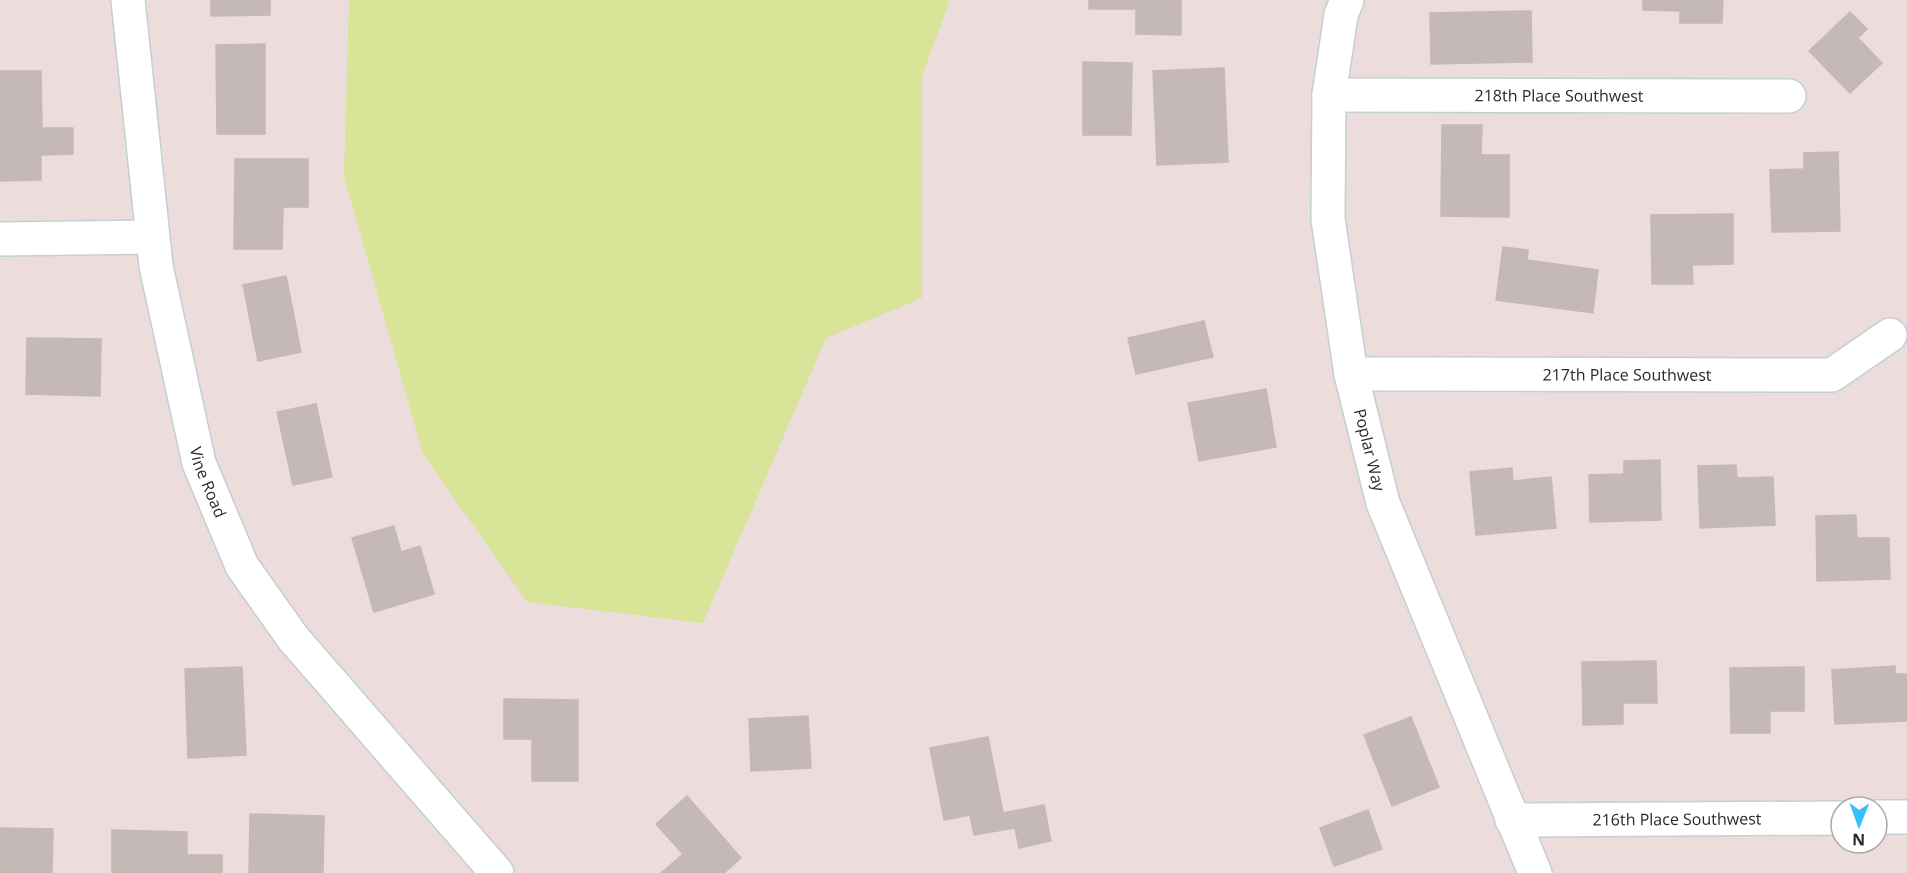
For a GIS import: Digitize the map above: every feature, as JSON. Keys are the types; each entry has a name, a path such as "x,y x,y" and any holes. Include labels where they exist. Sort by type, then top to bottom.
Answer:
{"street":[{"name":"Vine Road","path":"128,0 156,266 199,463 242,566 293,638 496,873"},
{"name":"Poplar Way","path":"1347,0 1341,15 1329,95 1328,219 1351,374 1383,503 1535,873"},
{"name":"218th Place Southwest","path":"1329,95 1788,96"},
{"path":"0,239 153,237"},
{"name":"217th Place Southwest","path":"1351,374 1832,375 1890,335"},
{"path":"1889,818 1907,817"},
{"name":"216th Place Southwest","path":"1512,820 1829,818"}],"green space":[{"path":"349,0 950,0 922,76 922,298 826,338 703,623 527,602 423,454 344,177"}],"building":[{"path":"211,0 270,0 270,15 211,16"},
{"path":"1089,0 1181,0 1181,35 1136,34 1136,9 1089,9"},
{"path":"1643,0 1723,0 1722,23 1680,23 1680,11 1643,10"},
{"path":"1531,11 1532,62 1431,64 1430,13"},
{"path":"1850,12 1867,29 1858,38 1882,63 1850,93 1809,51"},
{"path":"265,44 265,134 217,134 216,45"},
{"path":"1083,62 1132,63 1131,135 1083,135"},
{"path":"1224,68 1228,162 1157,165 1153,71"},
{"path":"0,71 41,71 42,128 73,128 73,154 41,155 41,180 0,181"},
{"path":"1442,125 1482,125 1481,155 1509,155 1509,217 1441,216"},
{"path":"1838,152 1840,231 1772,232 1770,170 1804,169 1804,153"},
{"path":"235,159 308,159 308,207 283,207 282,249 234,249"},
{"path":"1733,214 1733,264 1692,265 1693,284 1652,284 1651,215"},
{"path":"1503,247 1528,250 1527,260 1598,270 1593,313 1496,300"},
{"path":"286,276 301,352 258,361 243,285"},
{"path":"1204,321 1213,357 1136,374 1128,338"},
{"path":"27,338 101,339 100,396 26,394"},
{"path":"1266,389 1276,447 1199,461 1188,403"},
{"path":"316,404 332,477 293,485 277,412"},
{"path":"1660,460 1661,520 1590,522 1589,475 1624,474 1624,461"},
{"path":"1736,465 1737,478 1773,477 1775,525 1700,528 1698,466"},
{"path":"1512,468 1513,481 1551,477 1556,528 1476,535 1470,472"},
{"path":"1856,515 1857,538 1889,538 1890,579 1817,581 1816,516"},
{"path":"394,526 401,552 420,546 434,594 374,612 352,538"},
{"path":"1656,661 1657,703 1623,703 1623,724 1583,725 1582,662"},
{"path":"1895,666 1895,674 1907,674 1907,721 1835,724 1832,670"},
{"path":"242,667 246,755 188,758 185,669"},
{"path":"1804,667 1804,711 1770,711 1770,733 1731,733 1730,668"},
{"path":"504,699 578,700 578,781 532,781 532,739 504,739"},
{"path":"808,716 811,768 751,771 749,719"},
{"path":"1411,717 1439,787 1392,806 1364,735"},
{"path":"988,737 1003,813 1044,805 1051,841 1019,848 1015,828 974,835 970,815 944,820 930,748"},
{"path":"687,796 741,858 724,873 661,873 683,854 656,824"},
{"path":"1368,810 1382,849 1334,866 1320,828"},
{"path":"250,814 324,816 323,873 249,873"},
{"path":"0,828 53,829 52,873 0,873"},
{"path":"112,830 187,832 187,855 222,855 222,873 112,873"}]}
